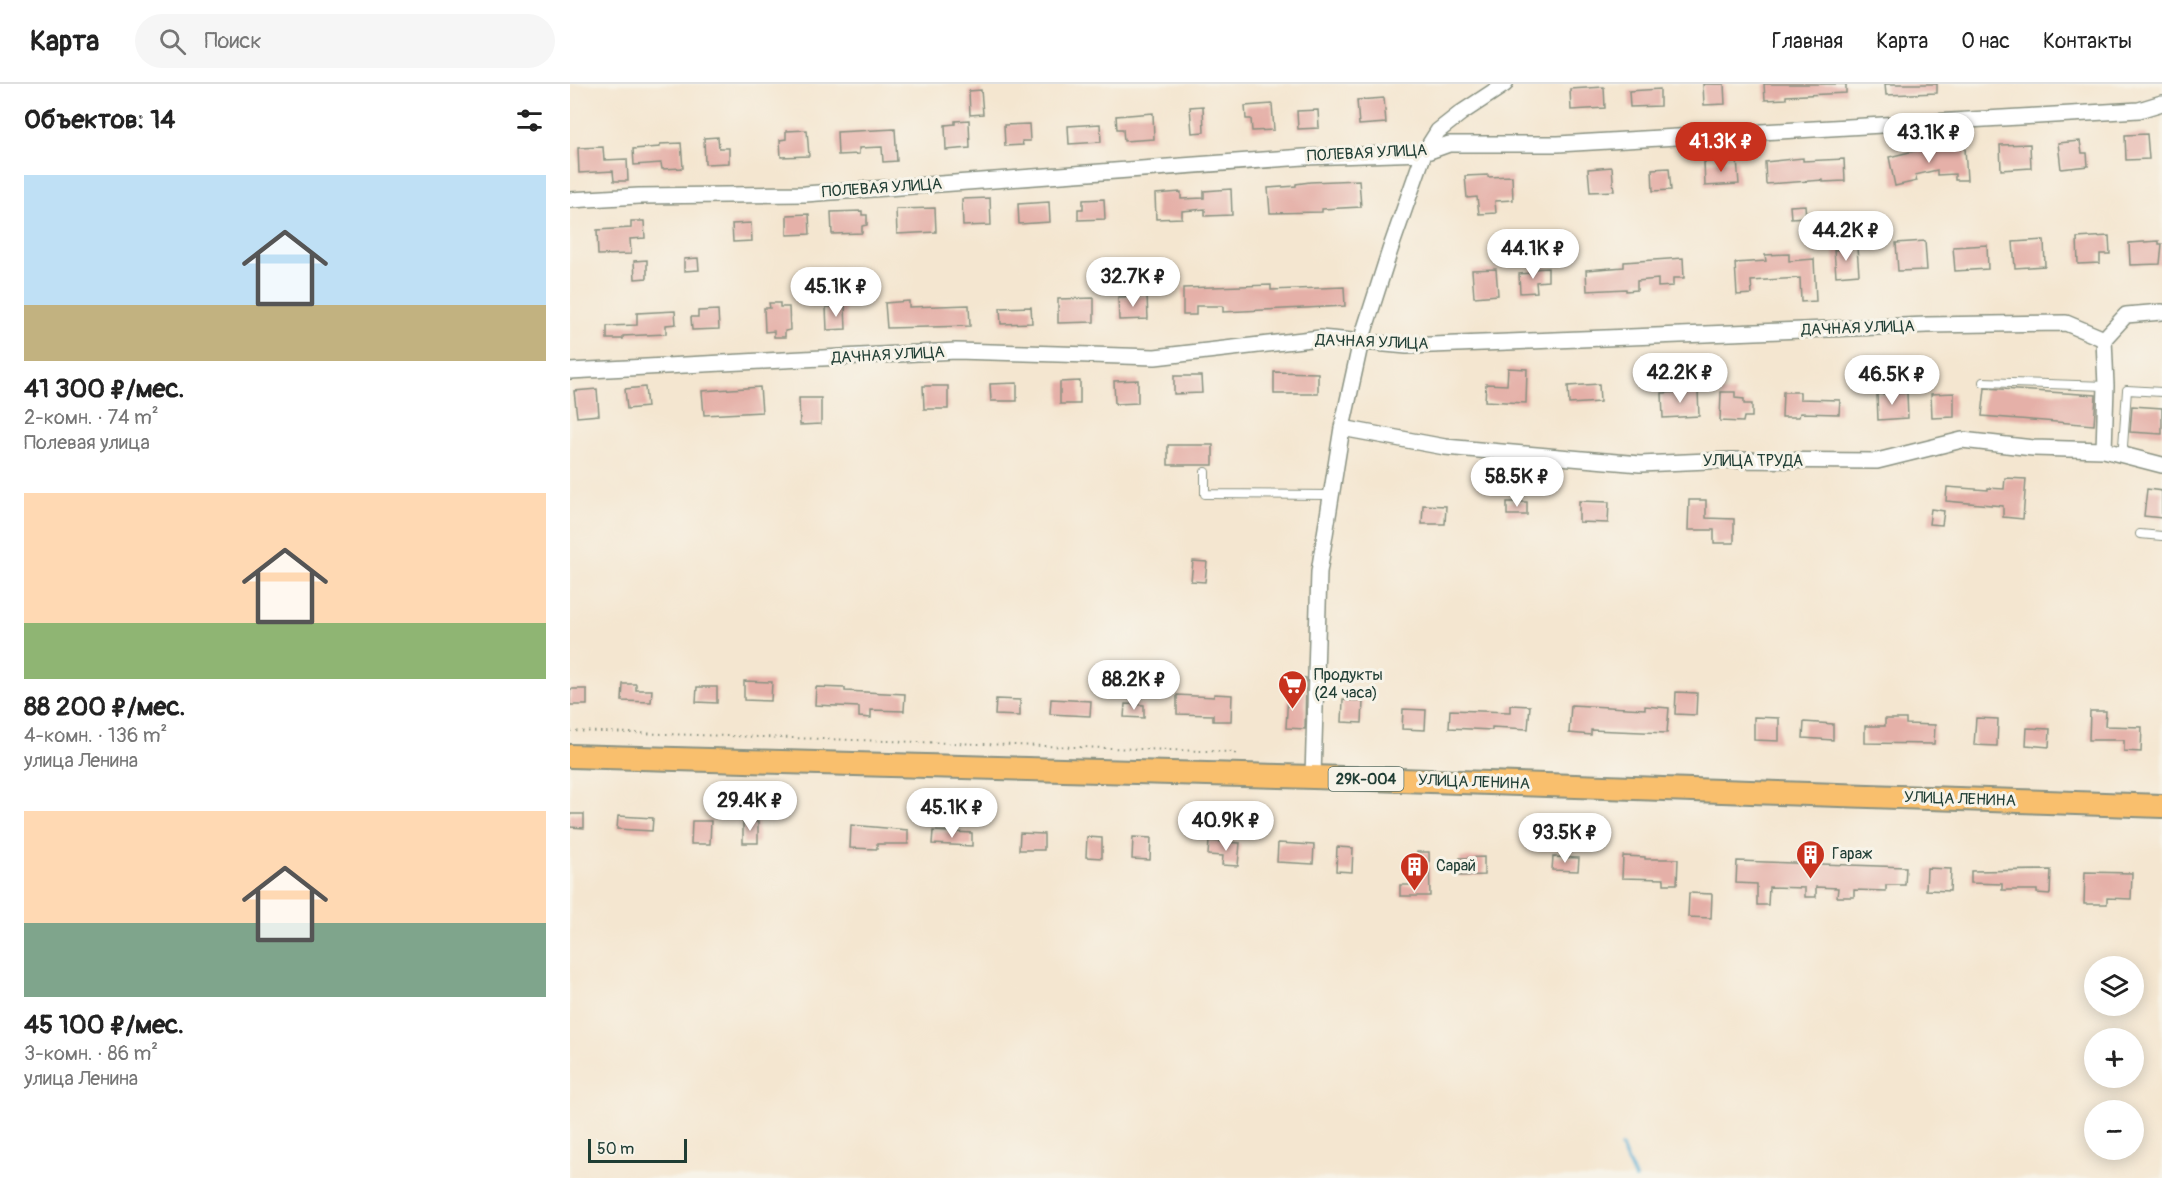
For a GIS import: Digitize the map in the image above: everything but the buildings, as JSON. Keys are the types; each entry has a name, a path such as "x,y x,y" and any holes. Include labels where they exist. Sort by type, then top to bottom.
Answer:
{"main road":[{"name":"УЛИЦА ЛЕНИНА","path":"570,756 1313,777 2162,806"}],"street":[{"path":"1313,777 1319,572 1342,428 1361,341 1424,153 1438,130 1505,84"},
{"name":"ПОЛЕВАЯ УЛИЦА","path":"570,200 639,196 805,194 1304,157 1424,153 1449,144 1558,144 2139,111 2162,103"},
{"path":"2104,450 2106,386 2104,339 2126,315 2162,312"},
{"name":"ДАЧНАЯ УЛИЦА","path":"570,371 956,351 1155,357 1320,338 1407,346 1927,325 2066,323 2104,339"},
{"name":"УЛИЦА ТРУДА","path":"1342,428 1445,447 1640,464 1731,460 1877,461 1962,440 2033,448 2104,450 2162,465"}],"lane":[{"path":"1983,382 2106,386"},
{"path":"2125,455 2123,446 2127,390 2162,392"},
{"path":"1205,472 1205,494 1330,495"},
{"path":"2140,534 2162,536"}],"path":[{"path":"570,731 1235,752 1234,776"}],"waterway":[{"path":"1621,1147 1635,1178"}],"place":[{"name":"Продукты (24 часа)","path":"1293,710"},
{"name":"Гараж","path":"1811,880"},
{"name":"Сарай","path":"1415,892"}]}
